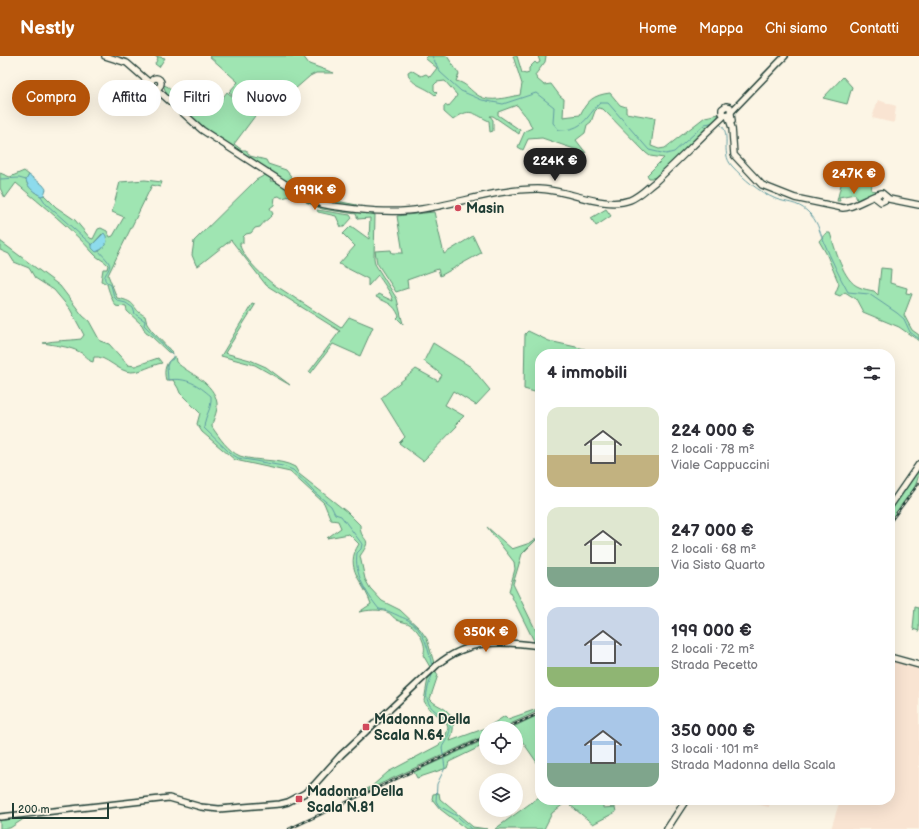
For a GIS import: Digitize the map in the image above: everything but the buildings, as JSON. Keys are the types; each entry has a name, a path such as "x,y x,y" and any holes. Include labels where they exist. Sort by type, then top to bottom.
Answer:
{"main road":[{"path":"106,56 127,63 155,84 166,98 206,133 304,196 322,204 343,208 408,211 500,192 541,189 609,202 622,202 640,194 678,162 724,116 732,128 734,155 762,185 795,198 835,207 847,208 882,193 887,199 919,205"},
{"path":"895,499 919,464"},
{"path":"667,829 683,805"}],"street":[{"path":"724,116 785,56"},
{"path":"0,817 169,798 215,808 280,804 288,802 305,793 315,784 346,750 432,669 450,655 473,645 507,644 535,646"},
{"path":"895,659 919,666"}],"shaded area":[{"path":"878,100 896,106 894,123 872,118"},
{"path":"895,659 919,667 919,829 831,829 838,805 895,805"}],"green space":[{"path":"155,56 165,58 159,67 155,64 158,58"},
{"path":"209,56 303,56 309,64 334,73 316,73 301,84 301,80 236,80"},
{"path":"427,56 447,56 459,74 456,81 463,83 479,96 494,99 520,95 522,84 513,56 517,56 522,73 526,74 529,73 529,68 535,62 537,64 540,62 538,56 546,56 545,62 535,75 544,85 551,84 564,99 563,117 580,115 588,102 599,95 610,93 620,105 626,107 626,113 655,118 651,146 659,149 665,148 705,117 719,114 715,122 656,178 649,178 647,175 664,158 650,156 646,153 603,109 598,108 595,111 591,122 587,125 585,133 576,140 586,153 542,138 528,139 523,150 518,147 525,131 532,128 528,119 517,105 498,112 498,115 520,130 519,134 493,116 490,116 493,120 493,131 490,132 489,121 475,114 467,112 453,120 444,112 444,107 445,105 448,107 457,95 445,81 437,82 434,85 434,90 437,93 435,95 414,83 409,76 408,72 411,70 421,76 426,74 430,77 437,68 426,59"},
{"path":"843,77 852,87 847,104 823,98"},
{"path":"163,85 169,87 169,98"},
{"path":"227,92 232,96 232,116 255,116 234,144 242,150 246,150 250,156 266,160 268,164 286,170 294,180 310,188 312,193 321,198 357,205 357,207 329,203 305,195 196,123 188,116 224,116 224,96"},
{"path":"24,171 29,175 26,180 32,190 41,196 44,195 56,207 75,220 90,238 93,239 98,229 101,228 107,231 110,237 113,236 124,217 112,212 120,182 145,180 162,182 160,187 152,185 108,275 117,298 132,303 140,313 145,316 147,324 152,331 173,353 168,352 146,333 142,325 127,311 126,307 116,306 113,302 107,284 101,281 103,269 107,269 108,265 96,256 66,226 16,183 5,198 0,188 0,173 10,177","holes":["102,234 102,249 97,252 92,245"]},
{"path":"844,172 873,179 871,190 876,191 857,200 855,194 839,197 840,201 837,201"},
{"path":"265,175 271,178 270,181 275,181 290,190 290,196 282,198 279,196 275,197 274,205 270,208 273,214 260,227 255,228 251,233 246,234 243,237 243,243 240,243 244,254 256,269 270,282 341,328 349,317 373,327 360,356 333,344 311,373 309,372 340,331 266,285 231,240 198,266 196,265 192,255 194,241 256,180"},
{"path":"307,199 375,215 375,264 397,299 403,324 397,318 399,316 393,306 376,297 378,294 393,301 389,291 378,275 368,286 368,279 339,264 355,246 343,234 351,226 369,239 370,218 358,219 356,214 322,209 306,202"},
{"path":"606,209 611,216 596,226 591,218"},
{"path":"317,210 350,215 352,218 344,227 341,227 336,216 318,212"},
{"path":"434,212 444,254 473,236 481,253 440,276 438,269 407,280 408,288 396,292 377,263 375,251 391,250 392,253 403,253 397,216"},
{"path":"826,233 830,233 840,263 853,284 864,289 874,291 878,295 881,268 891,269 890,283 907,288 906,293 912,294 904,315 912,330 919,335 919,341 899,327 863,312 856,299 845,292 840,296 835,294 839,284 826,253 819,241"},
{"path":"0,241 60,286 83,316 89,321 100,341 109,344 128,365 135,366 158,358 162,363 139,371 131,372 121,369 103,358 94,357 93,362 75,350 43,343 81,339 84,335 70,309 54,290 35,278 29,268 14,262 9,254 0,250"},
{"path":"252,304 255,305 225,353 250,360 266,367 290,385 255,365 221,356"},
{"path":"528,331 549,341 585,349 535,349 535,392 524,389 525,334"},
{"path":"433,343 471,367 490,390 476,405 453,391 445,405 464,416 456,424 457,426 423,461 399,443 405,437 381,398 416,369 438,381 442,375 424,361"},
{"path":"175,356 176,362 211,389 217,403 212,427 228,447 240,456 282,462 295,467 299,474 347,512 360,525 362,535 367,542 360,556 365,579 370,588 382,601 400,610 420,629 427,639 434,663 430,667 423,655 424,643 417,631 411,625 397,620 390,613 381,610 359,612 371,604 354,568 353,560 359,544 349,534 327,538 341,528 338,521 331,520 324,503 290,472 235,460 202,432 197,424 200,413 180,393 173,380 166,380 165,373 167,363"},
{"path":"919,470 913,490 895,514 895,503"},
{"path":"487,527 512,549 530,543 535,540 522,554 513,584 535,629 535,643 509,591 515,569 514,562"},
{"path":"915,607 919,608 919,631 913,629"},
{"path":"435,670 438,675 430,699 446,710 453,721 450,741 479,731 479,738 350,798 371,787 388,772 439,745 446,735 448,728 446,721 429,709 424,701 428,678"},
{"path":"535,710 535,712 517,721 497,721 505,716 508,719"},
{"path":"535,716 535,760 523,742 523,722"},
{"path":"479,742 479,747 449,762 447,768 417,778 414,772"},
{"path":"439,793 440,799 473,827 487,829 466,829 440,809 432,799 433,794"},
{"path":"535,800 535,805 562,805 552,813 544,829 495,829 512,817 523,817 523,809"},
{"path":"570,805 603,805 603,808 615,807 616,812 593,824"},
{"path":"24,816 25,818 10,828 0,829 0,818"}],"water":[{"path":"29,175 46,189 44,195 41,196 30,188 26,180"},
{"path":"104,233 107,242 102,249 96,252 92,248 92,245"}],"waterway":[{"path":"432,56 440,72 461,91 482,100 503,104 536,93 554,107 553,123 559,130 574,128 583,122 600,103 608,103 649,150 666,154 674,152 705,124 716,122"},
{"path":"718,123 725,131 728,160 732,166 752,185 764,193 776,199 792,203 803,208 814,219 832,261 848,292 869,294 904,319 910,332 919,339"},
{"path":"0,179 19,178 26,180"},
{"path":"41,196 46,204 92,245"},
{"path":"99,251 110,266 105,279 111,285 114,297 118,301 126,303 133,308 135,314 145,321 144,325 172,354"},
{"path":"173,356 173,359 169,361 167,366 168,380 175,379 187,381 201,388 211,396 204,428 230,453 238,458 283,466 293,470 313,491 331,506 335,514 341,516 362,544 361,549 357,553 357,568 366,590 379,609 407,619 414,624 425,640 432,667"},
{"path":"433,672 427,690 427,699 430,706 449,722 450,728 448,736 442,747 445,768 437,784 436,801 439,806 457,816 471,829"}],"railway":[{"path":"895,515 919,483"},
{"path":"522,721 535,715"},
{"path":"289,829 479,740"}],"place":[{"name":"Masin","path":"458,208"},
{"name":"Madonna Della Scala N.64","path":"366,727"},
{"name":"Madonna Della Scala N.81","path":"299,799"}]}
